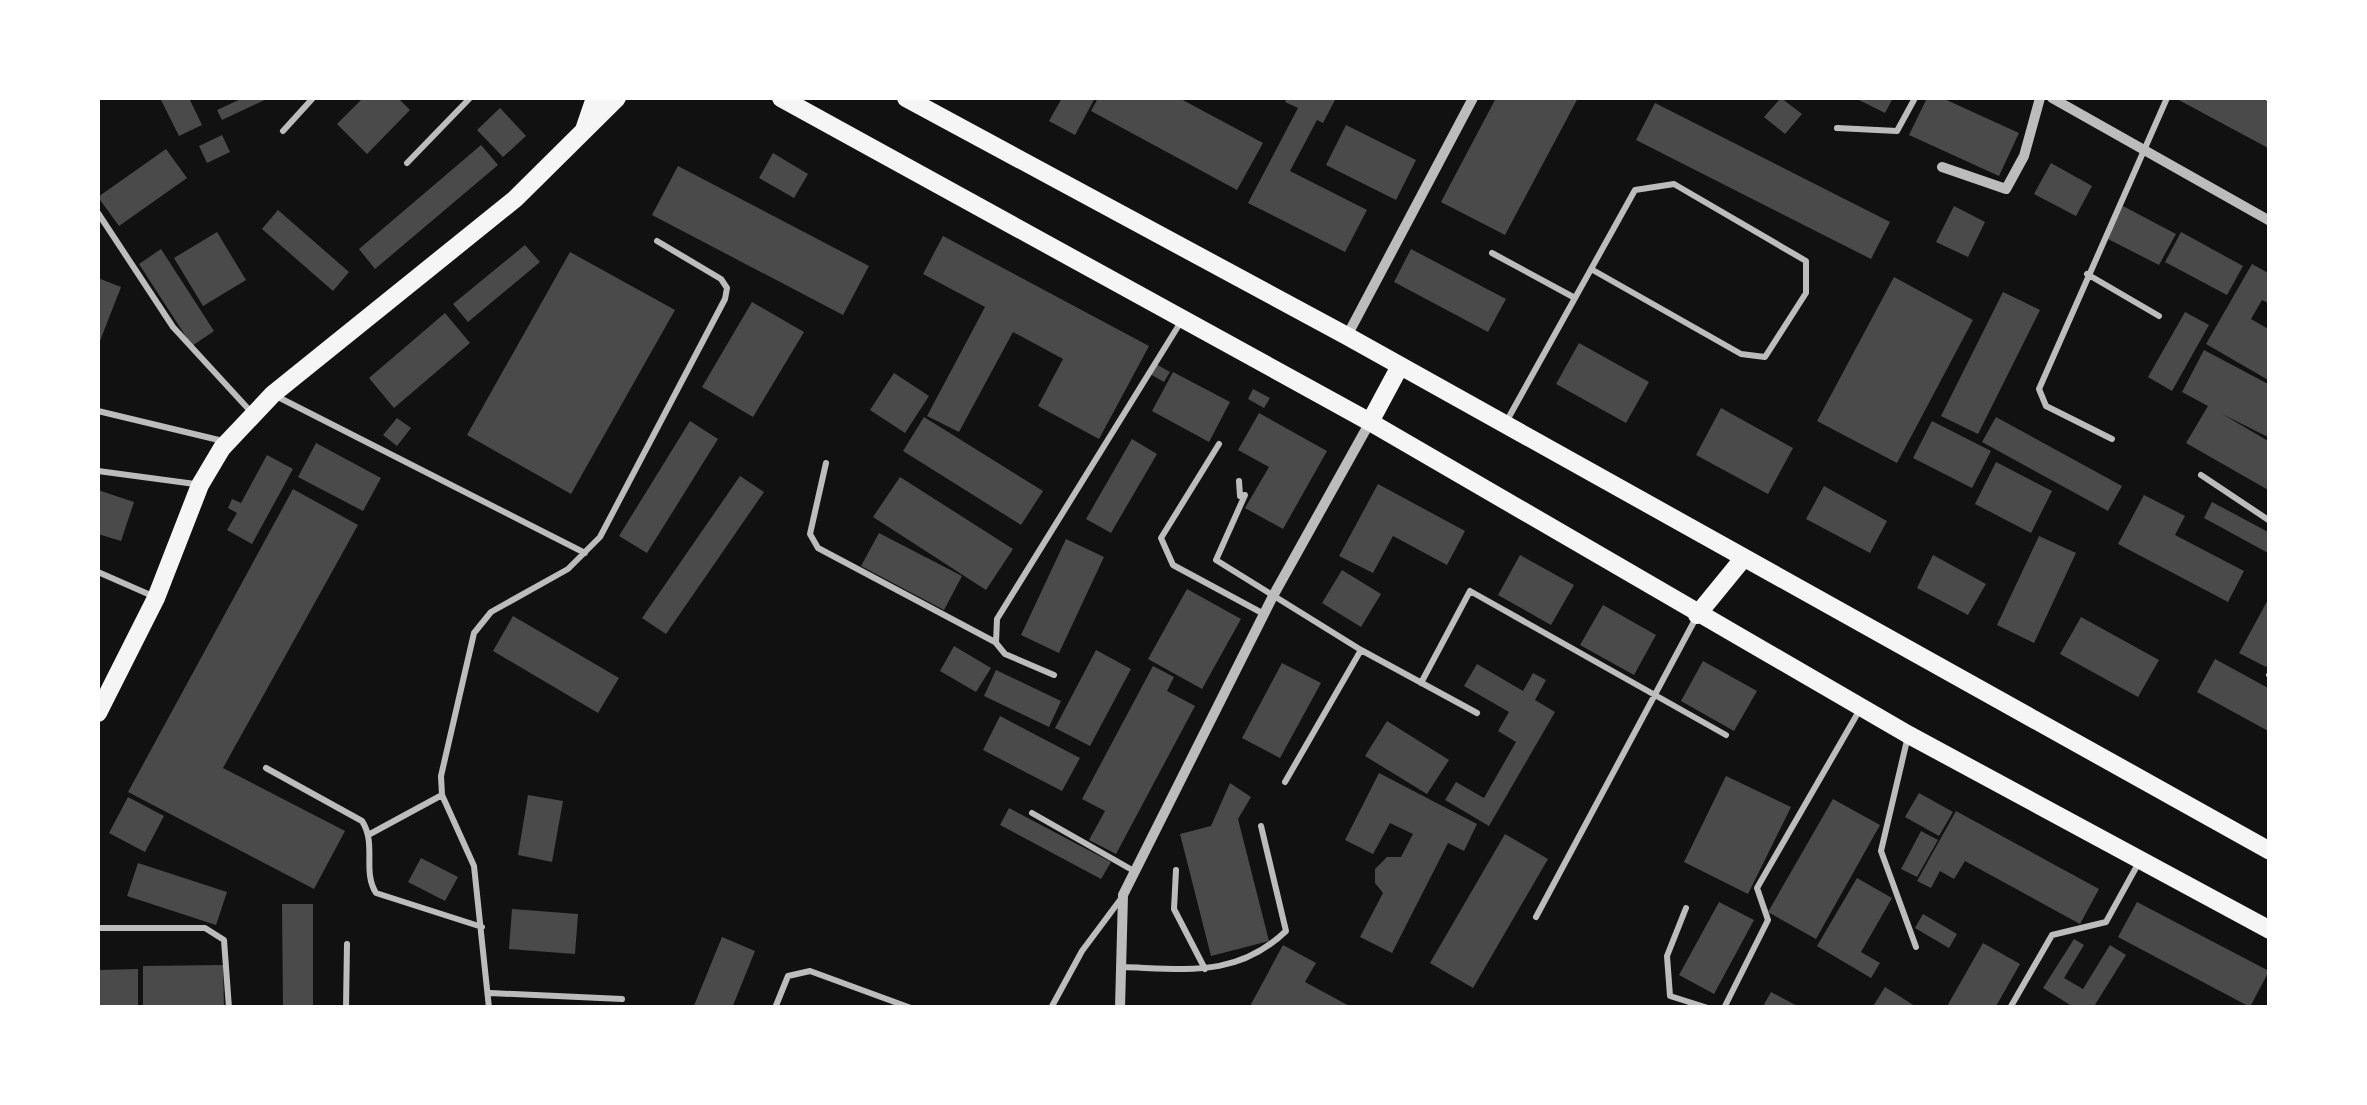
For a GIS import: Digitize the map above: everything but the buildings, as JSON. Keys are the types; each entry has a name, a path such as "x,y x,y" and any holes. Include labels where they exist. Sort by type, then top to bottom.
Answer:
{"main road":[{"path":"98,713 156,598 200,485 227,442 273,394 515,199 584,132 607,101 630,98"},
{"path":"782,98 1370,422 1909,735 2270,930"},
{"path":"906,98 1347,336 2270,852"},
{"path":"1370,422 1400,366"},
{"path":"1697,615 1742,560"}],"street":[{"path":"1347,336 1473,98"},
{"path":"1942,167 2006,189 2024,156 2040,98"},
{"path":"2052,98 2270,221"},
{"path":"1120,1008 1123,894 1273,596 1370,422"}],"lane":[{"path":"283,131 313,98"},
{"path":"407,163 470,98"},
{"path":"1837,128 1897,131 1915,98"},
{"path":"2112,439 2046,406 2039,389 2167,98"},
{"path":"1504,425 1635,190 1674,184 1806,261 1806,293 1766,357 1753,356 1741,354 1591,269"},
{"path":"98,213 173,327 254,415"},
{"path":"490,1008 474,866 442,795 441,776 474,633 491,612 568,569 600,537 725,300 727,288 721,278 657,241"},
{"path":"1492,253 1575,298"},
{"path":"2087,274 2160,316"},
{"path":"996,643 997,619 1182,319"},
{"path":"273,394 585,553"},
{"path":"98,411 227,442"},
{"path":"1219,444 1160,538 1173,564 1264,614"},
{"path":"826,463 810,534 818,548 996,643 1006,654 1054,675"},
{"path":"98,471 200,485"},
{"path":"2201,475 2270,520"},
{"path":"1239,481 1240,496 1245,494 1216,560 1361,650 1477,712"},
{"path":"98,572 156,598"},
{"path":"1422,683 1470,591 1726,735"},
{"path":"1536,917 1697,615"},
{"path":"1286,782 1361,650"},
{"path":"1724,1008 1768,920 1757,888 1862,706"},
{"path":"1909,735 1882,851 1916,947"},
{"path":"266,768 362,821 370,834 369,882 376,893 482,927"},
{"path":"370,834 442,795"},
{"path":"1032,813 1134,871"},
{"path":"1122,967 1205,969 1262,954 1286,931 1260,826"},
{"path":"2010,1008 2052,935 2106,922 2142,858"},
{"path":"1176,870 1174,909 1205,969"},
{"path":"1051,1008 1082,951 1123,894"},
{"path":"1686,908 1667,956 1670,996 1708,1008"},
{"path":"98,928 205,928 224,940 230,1008"},
{"path":"346,1008 347,944"},
{"path":"775,1008 788,976 810,971 911,1008"},
{"path":"490,994 622,999"}]}
